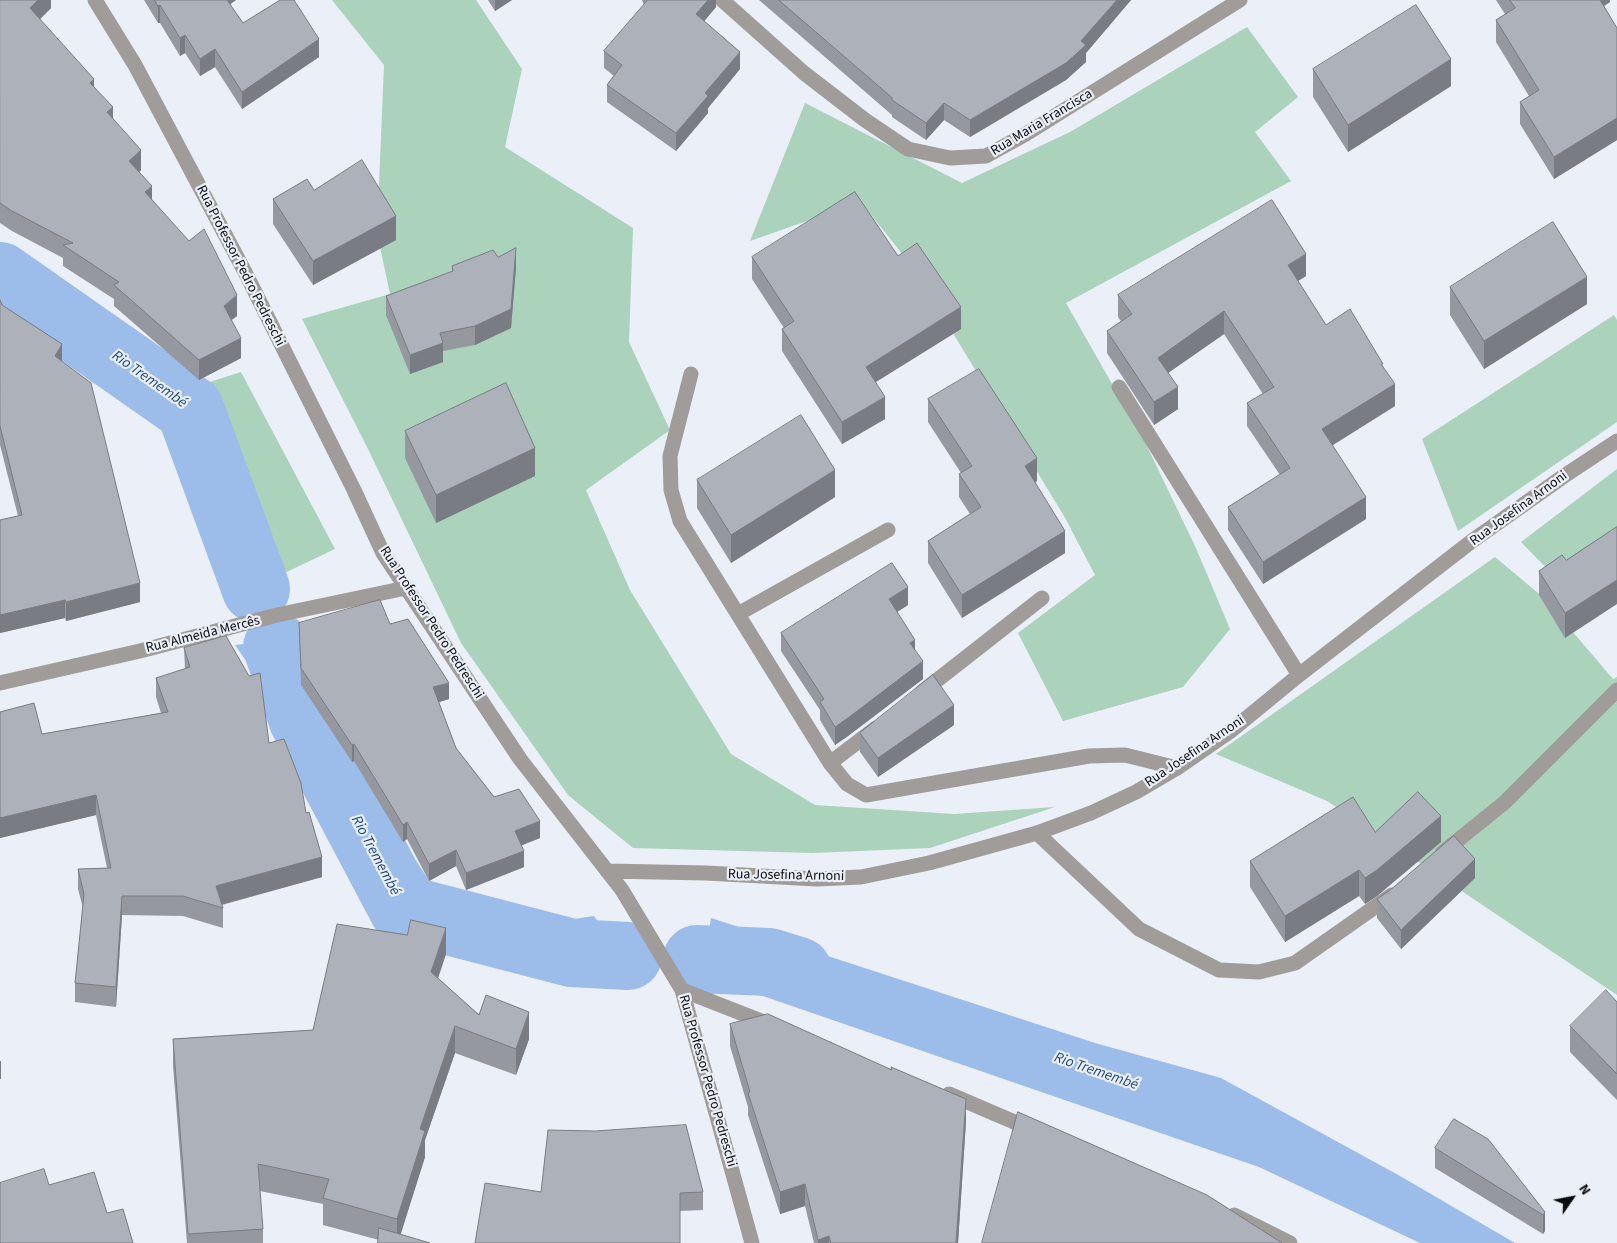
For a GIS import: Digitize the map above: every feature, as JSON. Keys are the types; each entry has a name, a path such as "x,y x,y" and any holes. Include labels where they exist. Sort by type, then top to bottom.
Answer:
{"street":[{"name":"Rua Professor Pedro Pedreschi","path":"95,0 135,65 246,274 358,498 383,553 520,759 607,870 637,914 682,990 752,1243"},
{"name":"Rua Maria Francisca","path":"722,0 804,74 865,120 908,149 950,158 986,156 1026,134 1240,0"},
{"path":"691,374 670,456 671,490 680,521 830,764 847,784 866,795 1089,756 1125,755 1177,768"},
{"path":"1119,387 1299,675"},
{"name":"Rua Josefina Arnoni","path":"607,870 817,879 861,877 929,863 1037,832 1100,809 1136,792 1177,768 1232,730 1299,675 1472,541 1617,441"},
{"path":"738,614 888,530"},
{"name":"Rua Almeida Mercês","path":"0,683 140,651 277,615 406,588"},
{"path":"908,702 1042,598"},
{"path":"1434,859 1504,803 1617,690"},
{"path":"830,764 885,721"},
{"path":"1037,832 1139,929 1219,970 1259,972 1295,963 1383,903 1405,884"},
{"path":"682,990 784,1030"},
{"path":"933,1088 1045,1135"},
{"path":"1220,1208 1290,1243"}],"green space":[{"path":"332,0 476,0 522,69 505,147 633,228 629,342 670,430 586,490 630,590 731,754 815,805 954,814 1055,807 930,848 813,853 633,848 568,795 461,643 368,449 302,319 390,294 377,233 384,65"},
{"path":"1247,27 1298,97 1255,132 1291,181 1066,303 1144,440 1196,548 1230,629 1183,687 1063,721 1018,633 1095,575 1064,516 914,269 861,202 750,241 805,103 962,183 1070,132"},
{"path":"1614,315 1617,320 1617,422 1458,531 1422,439"},
{"path":"241,372 335,549 274,578 188,389"},
{"path":"1617,469 1617,546 1563,585 1521,542"},
{"path":"1495,557 1544,598 1613,679 1617,677 1617,995 1327,801 1216,754"}],"water":[{"path":"270,641 446,906 534,925 594,916 627,962 580,961 431,923 400,883 235,645"},
{"path":"711,918 1095,1043 1221,1078 1400,1176 1515,1243 1420,1243 1259,1167 702,975"}],"building":[{"path":"0,0 38,0 30,8 94,79 90,83 113,107 107,112 141,150 129,161 152,186 145,192 189,241 204,229 237,295 224,306 241,338 199,360 114,285 119,282 63,245 73,243 0,203"},
{"path":"155,0 227,0 243,23 280,0 294,0 319,39 242,92 215,49 200,59 185,35 180,38"},
{"path":"648,0 708,0 696,14 740,52 705,93 708,96 676,133 607,85 622,65 604,51"},
{"path":"779,0 1117,0 1081,41 1086,45 1066,63 970,120 944,103 926,123 892,100"},
{"path":"1510,0 1600,0 1617,28 1617,118 1554,157 1520,102 1539,90 1496,20 1515,8"},
{"path":"1416,5 1451,59 1348,125 1313,69"},
{"path":"362,160 396,216 313,261 273,199 307,179 314,190"},
{"path":"855,192 898,256 917,243 961,307 866,367 885,397 842,422 782,329 794,321 752,257"},
{"path":"1272,200 1306,254 1288,265 1326,325 1350,309 1383,364 1381,364 1395,384 1322,429 1366,497 1263,562 1228,507 1290,468 1247,403 1274,387 1224,311 1158,358 1178,387 1154,402 1107,331 1132,314 1118,295"},
{"path":"1553,222 1587,277 1484,341 1450,287"},
{"path":"516,248 511,309 475,326 440,333 443,343 410,355 386,296 453,271 452,266 493,250 498,257"},
{"path":"0,300 2,305 62,344 55,356 91,383 140,583 66,602 65,600 0,615 0,520 22,515 0,426"},
{"path":"979,369 1037,458 1025,466 1065,531 962,595 928,541 981,507 959,474 972,466 928,399"},
{"path":"506,383 535,448 436,495 405,431"},
{"path":"801,415 835,470 731,535 697,480"},
{"path":"1617,527 1617,580 1565,613 1539,571 1562,555 1566,560"},
{"path":"892,563 908,587 889,599 915,640 910,643 923,661 835,727 820,702 824,699 781,633"},
{"path":"380,600 390,624 408,619 449,683 433,687 456,748 494,797 519,789 540,821 515,831 524,851 466,873 456,850 429,864 407,822 403,825 354,744 352,745 301,668 299,623"},
{"path":"226,636 249,676 260,673 269,743 284,739 301,783 306,813 309,812 322,857 216,886 223,908 183,896 122,896 116,987 75,983 84,894 78,869 111,868 96,795 0,818 0,712 34,703 42,734 168,712 156,678 190,667 184,648"},
{"path":"933,675 954,705 878,758 860,733"},
{"path":"1418,792 1441,816 1365,878 1359,870 1285,916 1250,861 1353,797 1375,832"},
{"path":"1454,836 1475,859 1401,930 1377,899"},
{"path":"411,920 446,928 431,972 479,1015 486,995 529,1012 516,1049 455,1026 420,1129 425,1131 397,1219 323,1198 329,1179 258,1164 263,1229 188,1234 173,1039 313,1030 337,924 407,935"},
{"path":"1606,990 1617,1002 1617,1074 1570,1026"},
{"path":"768,1014 892,1070 891,1067 966,1099 956,1243 831,1243 829,1236 818,1240 805,1184 780,1192 748,1093 750,1092 730,1024"},
{"path":"1018,1112 1207,1195 1282,1243 982,1243"},
{"path":"1454,1119 1488,1139 1545,1212 1543,1215 1435,1148"},
{"path":"686,1125 703,1192 680,1193 680,1243 475,1243 485,1183 541,1192 548,1130 595,1131"},
{"path":"44,1169 49,1185 94,1172 107,1213 123,1209 133,1243 0,1243 0,1183"},
{"path":"379,1228 430,1243 378,1243"}],"waterway":[{"name":"Rio Tremembé","path":"0,276 190,409 256,589"},
{"name":"Rio Tremembé","path":"277,647 303,720 403,909 572,953 628,956"},
{"name":"Rio Tremembé","path":"697,959 769,962 798,971"}]}
